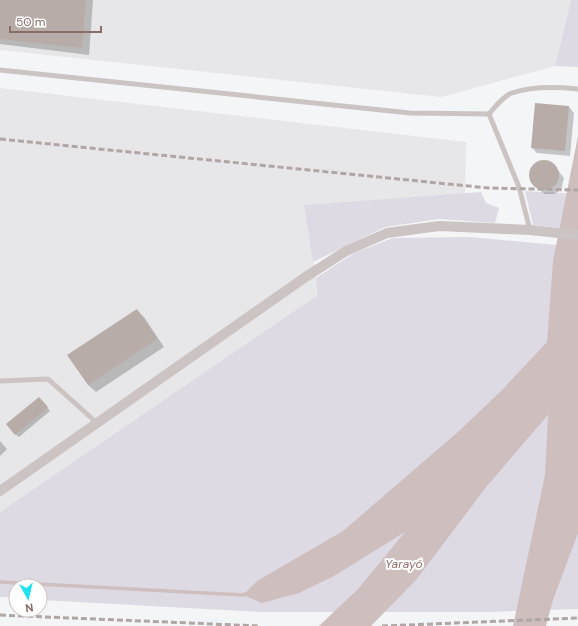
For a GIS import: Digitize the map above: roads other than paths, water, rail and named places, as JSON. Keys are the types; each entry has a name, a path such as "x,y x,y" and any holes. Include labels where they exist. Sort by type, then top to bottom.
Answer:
{"street":[{"path":"0,491 304,278 346,251 373,239 387,233 439,226 530,230 578,235"}],"lane":[{"path":"0,70 410,113 489,114"},
{"path":"489,114 500,101 511,93 550,87 578,89"},
{"path":"489,114 519,187 530,230"},
{"path":"0,381 48,379 97,423"}],"water":[{"name":"Yarayó","path":"578,136 578,533 553,600 546,626 513,626 545,475 548,415 487,486 416,580 371,626 319,626 358,589 405,532 334,576 299,593 262,603 243,595 257,581 343,531 459,431 501,391 547,342 553,261"}],"waterway":[{"path":"0,582 246,594"}],"railway":[{"path":"0,139 488,188 578,190"},
{"path":"0,615 260,626"},
{"path":"382,626 578,618"}]}
